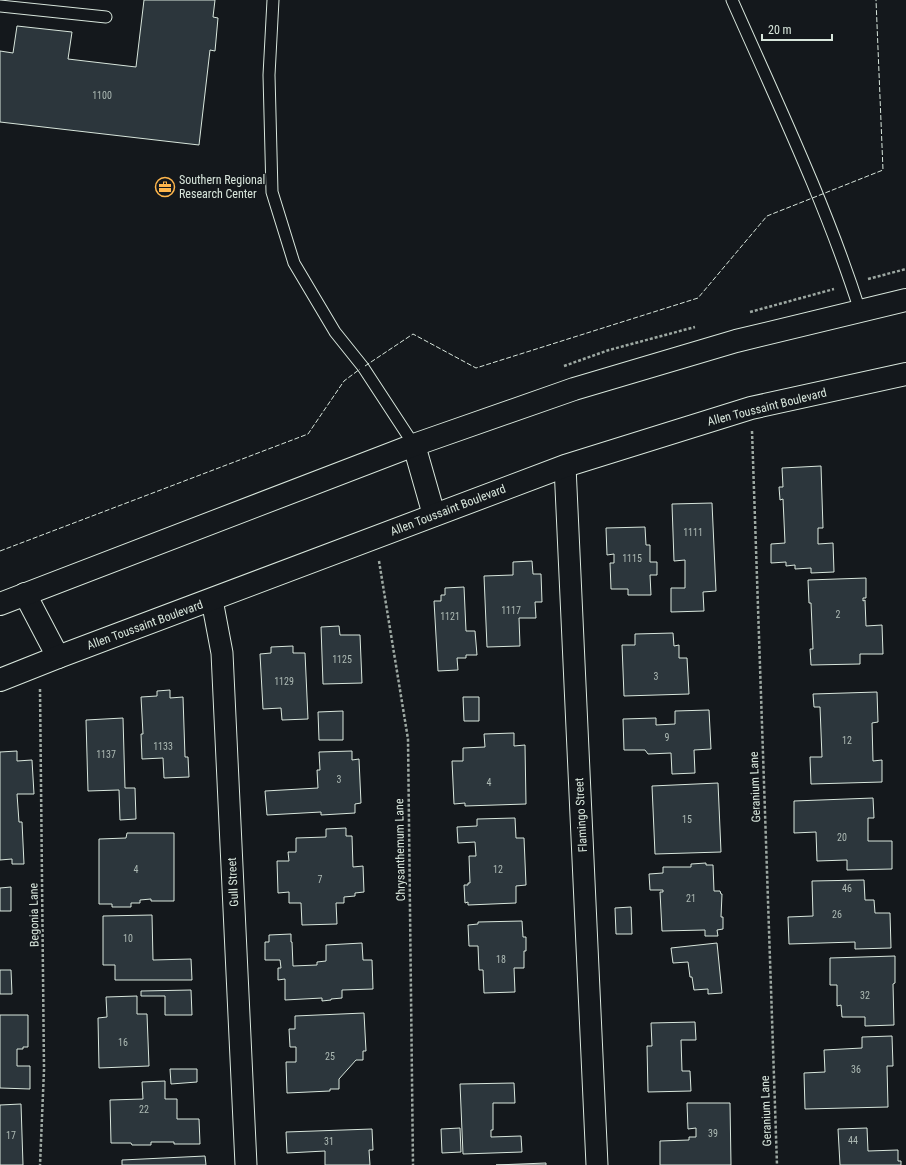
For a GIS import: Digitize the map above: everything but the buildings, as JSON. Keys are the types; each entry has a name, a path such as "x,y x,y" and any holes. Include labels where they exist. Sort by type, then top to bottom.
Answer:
{"main road":[{"path":"0,604 414,446 574,389 736,341 906,300"},
{"name":"Allen Toussaint Boulevard","path":"0,680 565,466 751,408 906,374"},
{"path":"414,446 434,515"},
{"path":"25,594 49,661"}],"street":[{"name":"Flamingo Street","path":"565,466 597,1165"},
{"name":"Gull Street","path":"212,600 222,653 246,1165"}],"lane":[{"path":"273,0 269,75 272,192 294,263 336,332 363,367 414,446"},
{"path":"732,0 818,196 860,311"},
{"path":"0,6 106,17"}],"path":[{"name":"Geranium Lane","path":"751,408 777,1165"},
{"name":"Chrysanthemum Lane","path":"376,537 408,738 413,1165"},
{"name":"Begonia Lane","path":"40,1165 44,1070 49,661"}],"fence":[{"path":"365,366 413,334 476,368 698,298 767,216 883,170 876,0"},
{"path":"0,551 308,434 344,381 360,369"}],"place":[{"name":"Southern Regional Research Center","path":"165,187"}]}
